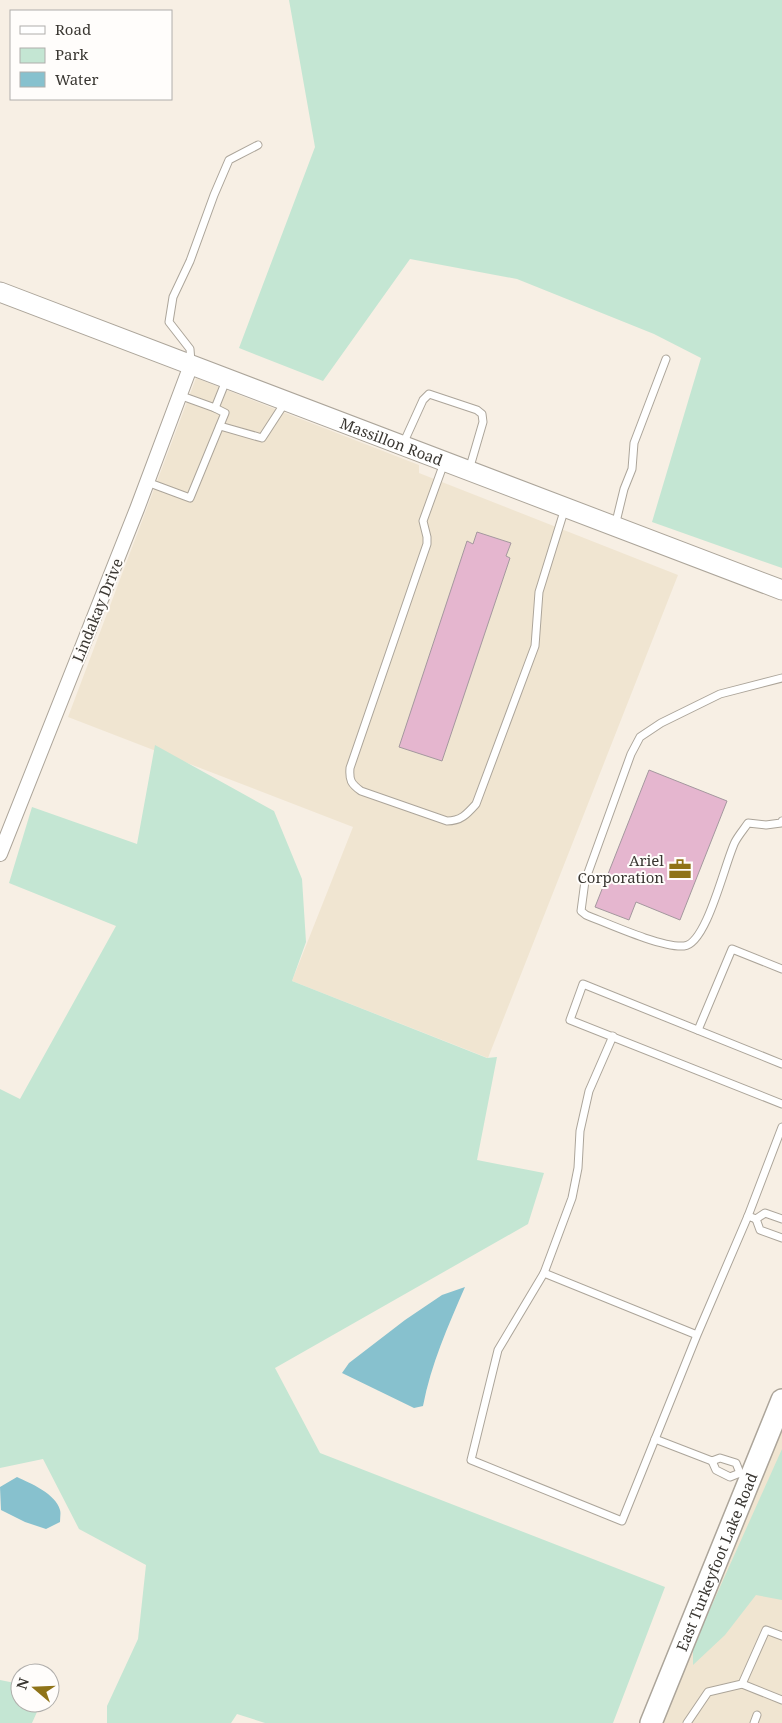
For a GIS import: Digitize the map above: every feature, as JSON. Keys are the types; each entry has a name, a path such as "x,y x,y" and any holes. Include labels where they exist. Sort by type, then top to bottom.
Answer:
{"main road":[{"name":"Massillon Road","path":"0,292 782,590"},
{"name":"East Turkeyfoot Lake Road","path":"651,1723 745,1476 782,1400"}],"street":[{"name":"Lindakay Drive","path":"0,854 147,482 191,365"}],"lane":[{"path":"191,365 190,350 170,322 173,297 190,261 229,160 258,145"},
{"path":"615,526 624,489 632,469 634,443 666,359"},
{"path":"215,408 227,378"},
{"path":"403,445 422,400 429,394 477,410 482,414 483,422 469,470"},
{"path":"147,482 190,498 225,413 179,395"},
{"path":"220,426 262,438 286,400"},
{"path":"445,461 423,521 427,544 350,768 352,785 361,791 447,821 456,821 466,815 476,804 534,646 539,592 566,507"},
{"path":"782,678 720,694 661,723 640,737 631,754 585,881 581,912 639,935 676,946 687,946 696,940 708,918 735,842 748,823 766,825 781,823 782,821"},
{"path":"698,1030 732,949 782,969"},
{"path":"782,1064 583,984 570,1020 782,1104"},
{"path":"613,1036 589,1091 580,1131 578,1168 572,1198 544,1272 498,1350 470,1460 622,1521 697,1335 748,1216 782,1127"},
{"path":"756,1219 765,1213 782,1220"},
{"path":"748,1216 756,1219 760,1230 782,1238"},
{"path":"544,1272 697,1335"},
{"path":"655,1439 712,1461 720,1458 736,1463 745,1476 730,1478 716,1470 712,1461"},
{"path":"742,1684 766,1630 782,1636"},
{"path":"687,1723 708,1692 742,1684 782,1700"},
{"path":"754,1723 757,1714"}],"shaded area":[{"path":"196,378 419,465 419,473 678,575 488,1058 292,981 353,827 68,717"},
{"path":"782,1400 782,1723 651,1723"}],"green space":[{"path":"289,0 782,0 782,568 652,522 701,358 654,334 517,279 410,259 323,381 239,348 315,147"},
{"path":"155,745 274,811 302,879 306,942 292,981 487,1058 497,1057 477,1160 544,1173 528,1224 275,1368 320,1453 665,1587 613,1723 265,1723 237,1714 231,1723 107,1723 107,1706 138,1639 146,1565 79,1529 43,1459 0,1468 0,1089 20,1099 116,926 9,883 32,807 137,844"},
{"path":"782,1449 782,1600 756,1595 725,1635 693,1665 693,1647"},
{"path":"0,1680 10,1682 10,1713 36,1713 32,1723 0,1723"}],"water":[{"path":"465,1287 435,1360 423,1406 414,1408 342,1373 349,1363 405,1320 442,1295"},
{"path":"17,1477 42,1490 58,1504 60,1522 46,1529 25,1522 1,1510 0,1487"}],"building":[{"path":"477,532 511,543 506,556 510,558 442,761 399,747 467,541 473,544"},
{"name":"Ariel Corporation","path":"649,770 727,801 680,920 636,902 629,920 595,907"}],"place":[{"name":"Ariel Corporation","path":"680,869"}]}
